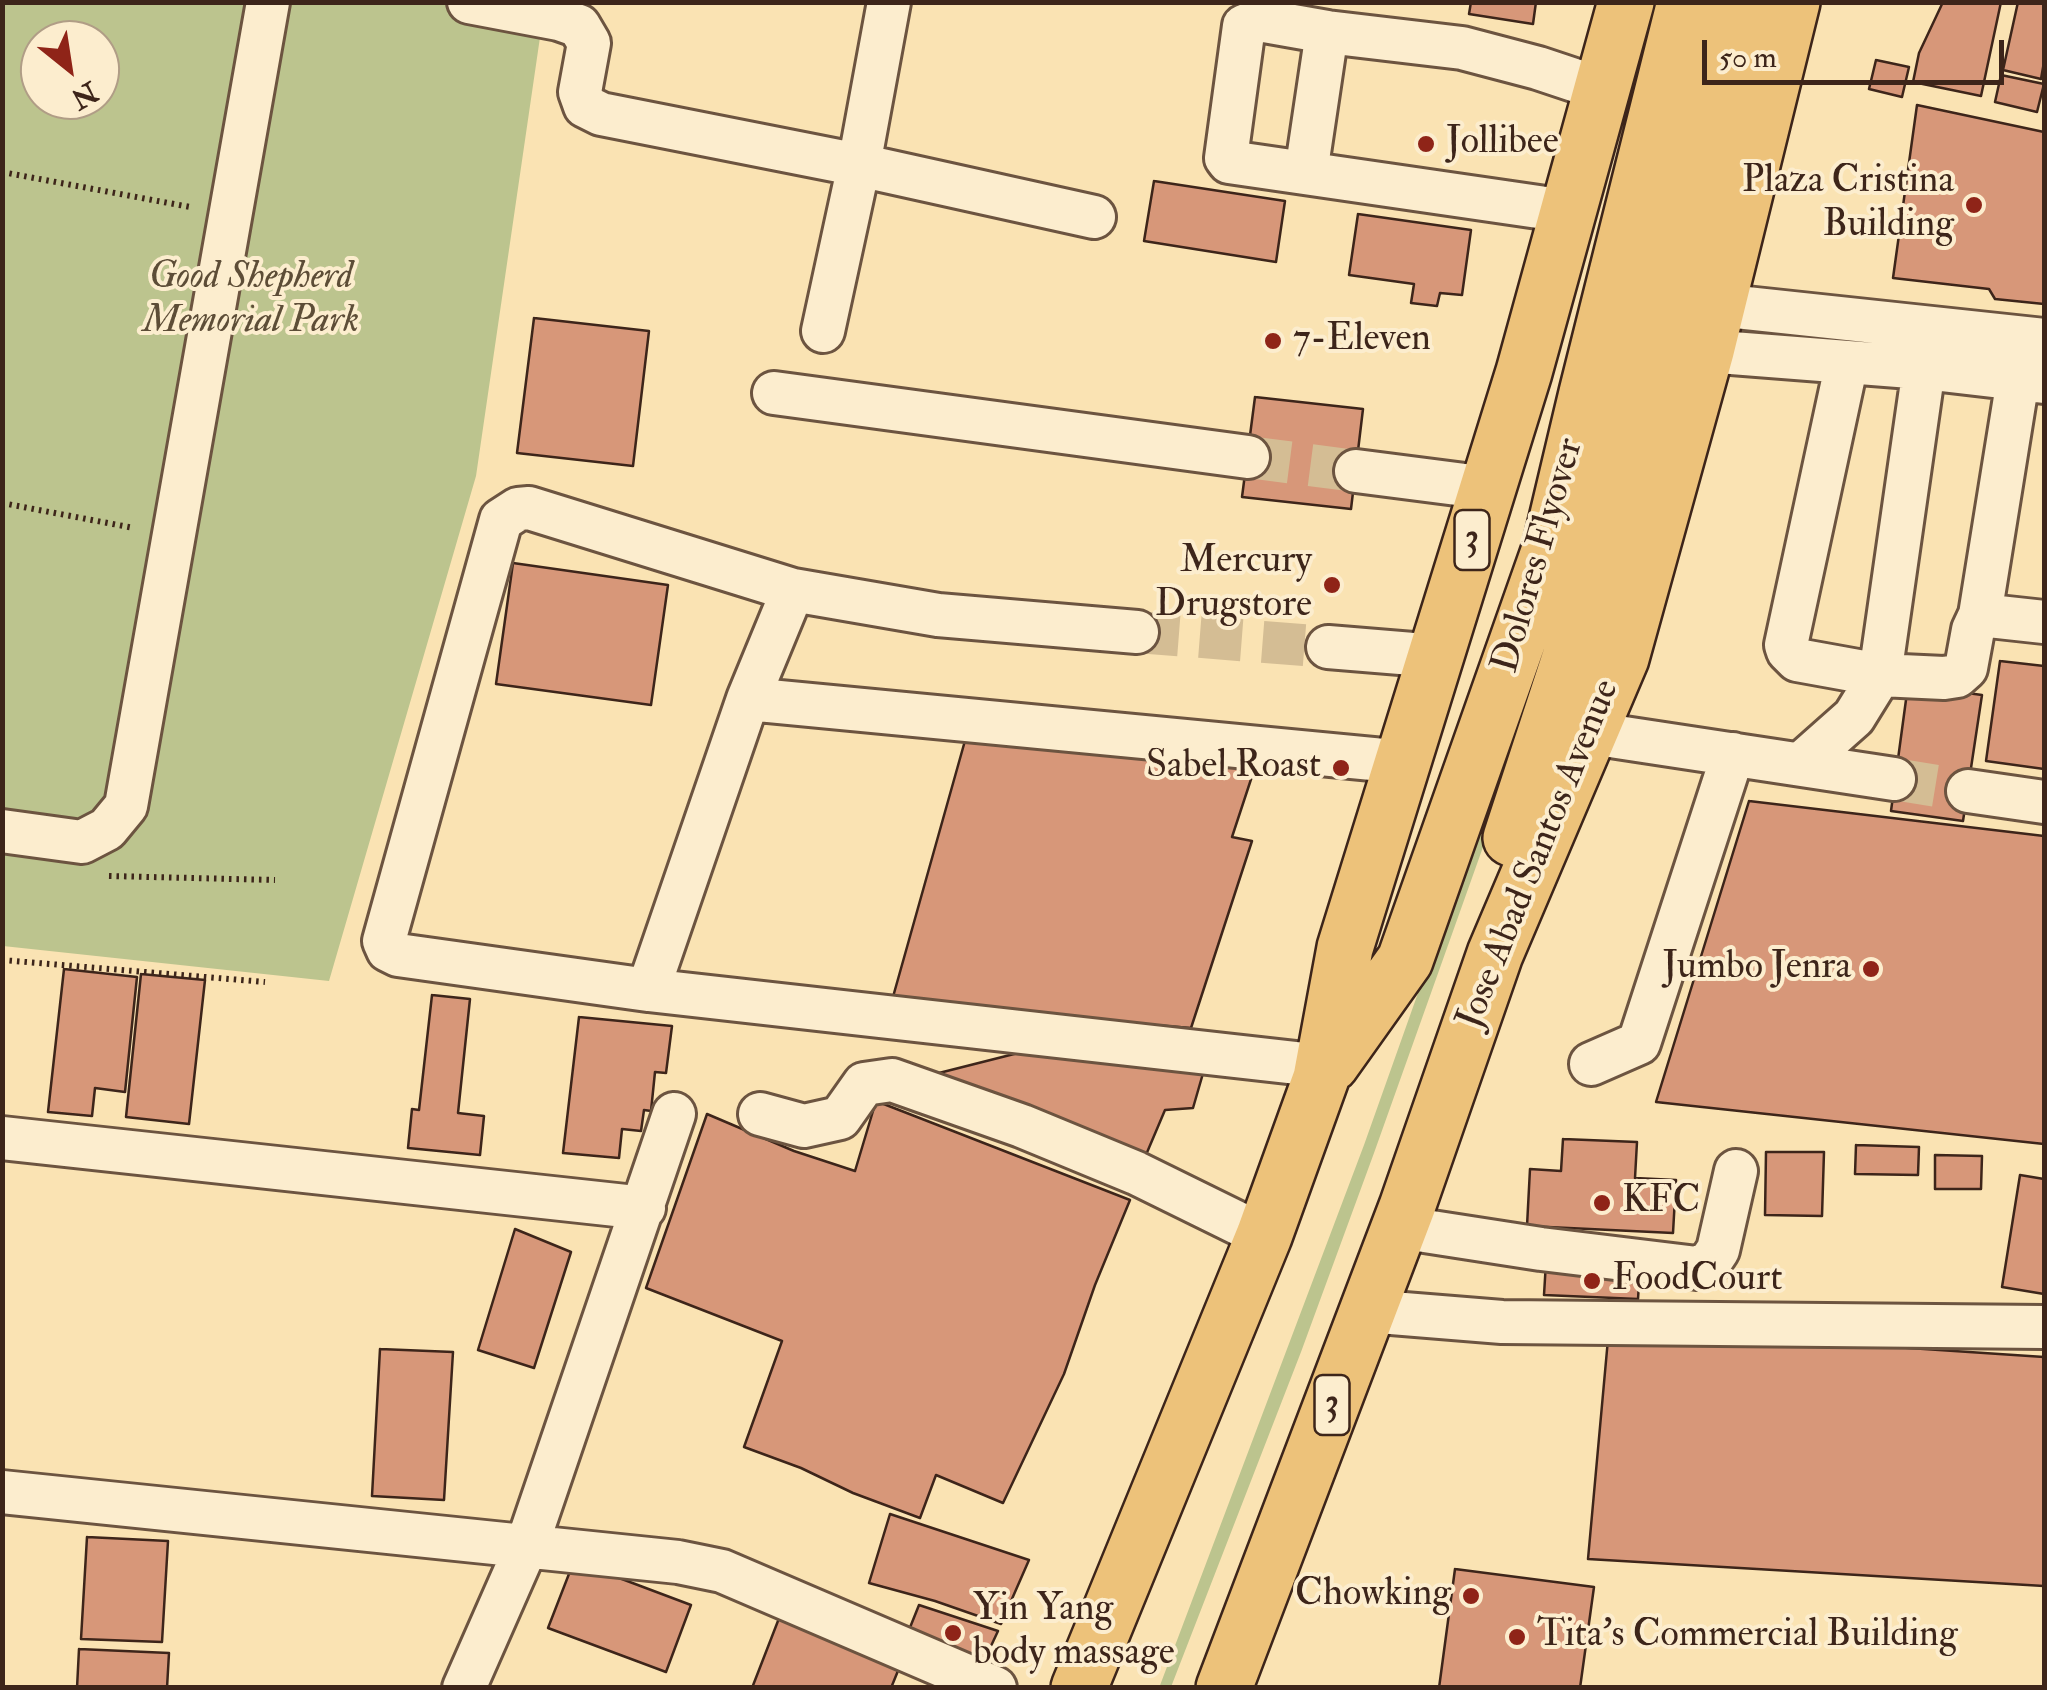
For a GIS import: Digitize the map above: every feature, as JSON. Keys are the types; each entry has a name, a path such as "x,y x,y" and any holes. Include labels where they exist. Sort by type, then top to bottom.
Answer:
{"highway":[{"name":"3","path":"1079,1688 1264,1236 1322,1072 1345,948 1524,372 1626,2"},
{"name":"Dolores Flyover","path":"1322,1072 1405,960 1576,554 1586,393 1685,2"},
{"name":"Dolores Flyover","path":"1494,954 1506,853 1576,554 1742,2"},
{"name":"Jose Abad Santos Avenue","path":"1224,1688 1399,1227 1494,954 1621,658 1712,328 1792,2"}],"street":[{"path":"2,831 82,842 107,829 126,806 268,2"},
{"path":"469,2 579,26 589,43 580,92 585,106 600,114 1094,217"},
{"path":"823,331 889,2"},
{"path":"1566,211 1234,164 1226,158 1244,26 1259,20 1462,48 1602,89"},
{"path":"1306,174 1327,32"},
{"path":"1712,328 2044,340"},
{"path":"1712,328 1846,362 2031,380 1980,615 1966,668 1957,676 1880,676 1797,660 1786,646 1846,362"},
{"path":"1800,764 1854,717 1880,676 1924,368"},
{"path":"774,394 1248,456"},
{"path":"1356,471 1488,488"},
{"path":"1136,632 938,615 793,590 529,508 518,509 501,520 384,941 388,950 398,955 648,990 1322,1072"},
{"path":"648,990 748,699 793,590"},
{"path":"1980,615 2044,622"},
{"path":"1328,648 1437,656"},
{"path":"748,699 1404,762"},
{"path":"1591,733 1894,779"},
{"path":"1591,1064 1638,1043 1732,754"},
{"path":"1968,791 2044,802"},
{"path":"760,1114 804,1126 840,1118 864,1084 892,1080 1022,1126 1136,1173 1264,1236"},
{"path":"464,1688 527,1544 674,1114"},
{"path":"2,1138 644,1208"},
{"path":"1399,1227 1697,1268 1710,1262 1718,1250 1736,1170"},
{"path":"1368,1311 1502,1322 2044,1327"},
{"path":"2,1492 678,1562 722,1571 994,1688"}],"path":[{"path":"2,172 230,214"},
{"path":"2,504 173,535"},
{"path":"100,876 275,880"},
{"path":"2,960 265,982"}],"green space":[{"name":"Good Shepherd Memorial Park","path":"3,3 545,3 476,476 329,981 3,946"},
{"path":"1565,559 1488,833 1374,1153 1171,1687 1159,1688 1364,1145 1477,827"}],"building":[{"path":"1471,2 1536,2 1533,24 1469,14"},
{"path":"1943,2 2001,2 1981,96 1913,82 1919,53"},
{"path":"2018,2 2044,2 2041,79 2003,70"},
{"path":"1876,60 1909,67 1902,97 1869,89"},
{"path":"2001,75 2044,84 2037,112 1995,102"},
{"name":"Plaza Cristina Building","path":"1917,105 2044,132 2044,304 1995,299 1989,289 1893,278"},
{"path":"1154,181 1285,201 1276,262 1144,241"},
{"path":"1358,214 1471,230 1462,295 1440,293 1437,306 1411,303 1414,284 1349,275"},
{"path":"534,318 649,331 633,466 517,453"},
{"path":"1255,397 1363,409 1351,509 1242,497"},
{"path":"513,563 668,585 651,705 496,684"},
{"path":"2000,661 2044,666 2044,769 1986,761"},
{"path":"1908,685 1982,695 1963,821 1891,811"},
{"path":"968,730 1259,755 1232,837 1252,841 1191,1028 891,1004"},
{"name":"Jumbo Jenra","path":"1749,801 2044,836 2044,1144 1656,1102"},
{"path":"64,969 137,977 125,1092 95,1088 92,1116 48,1112"},
{"path":"141,974 205,980 189,1124 126,1117"},
{"path":"432,995 470,999 458,1113 484,1116 480,1155 408,1148 412,1109 419,1110"},
{"path":"579,1017 672,1026 666,1073 655,1072 651,1111 644,1110 641,1131 622,1129 619,1158 563,1153"},
{"path":"1022,1052 1206,1063 1193,1108 1165,1110 1140,1169 935,1074"},
{"path":"876,1101 1130,1200 1064,1374 1003,1503 936,1475 920,1518 744,1447 782,1341 646,1288 707,1114 794,1151 855,1171"},
{"name":"KFC","path":"1563,1139 1637,1142 1635,1178 1676,1180 1673,1233 1527,1226 1530,1169 1561,1171"},
{"path":"1856,1145 1919,1147 1918,1175 1855,1174"},
{"path":"1766,1152 1824,1152 1822,1216 1765,1215"},
{"path":"1935,1155 1982,1156 1981,1189 1935,1189"},
{"path":"2020,1175 2044,1179 2044,1294 2002,1287"},
{"path":"515,1229 571,1252 534,1368 478,1350"},
{"name":"FoodCourt","path":"1546,1262 1640,1267 1638,1299 1544,1295"},
{"path":"1609,1328 2044,1357 2044,1586 1588,1559"},
{"path":"380,1349 453,1352 444,1500 372,1496"},
{"path":"890,1514 1029,1560 1001,1624 869,1583"},
{"path":"87,1537 168,1541 162,1642 81,1639"},
{"path":"574,1561 691,1605 666,1672 548,1628"},
{"name":"Tita's Commercial Building","path":"1455,1569 1594,1587 1580,1688 1439,1688"},
{"name":"Yin Yang body massage","path":"919,1605 998,1631 984,1661 907,1635"},
{"path":"783,1608 904,1656 891,1688 752,1688"},
{"path":"79,1649 169,1653 167,1688 77,1688"}],"tunnel":[{"path":"1248,457 1356,471"},
{"path":"1137,632 1328,647"},
{"path":"1894,779 1968,791"}],"place":[{"name":"Jollibee","path":"1426,144"},
{"name":"Plaza Cristina Building","path":"1974,205"},
{"name":"7-Eleven","path":"1273,341"},
{"name":"Mercury Drugstore","path":"1332,585"},
{"name":"Sabel Roast","path":"1341,768"},
{"name":"Jumbo Jenra","path":"1871,969"},
{"name":"KFC","path":"1602,1203"},
{"name":"FoodCourt","path":"1592,1281"},
{"name":"Chowking","path":"1471,1596"},
{"name":"Yin Yang body massage","path":"953,1633"},
{"name":"Tita's Commercial Building","path":"1517,1637"}]}
